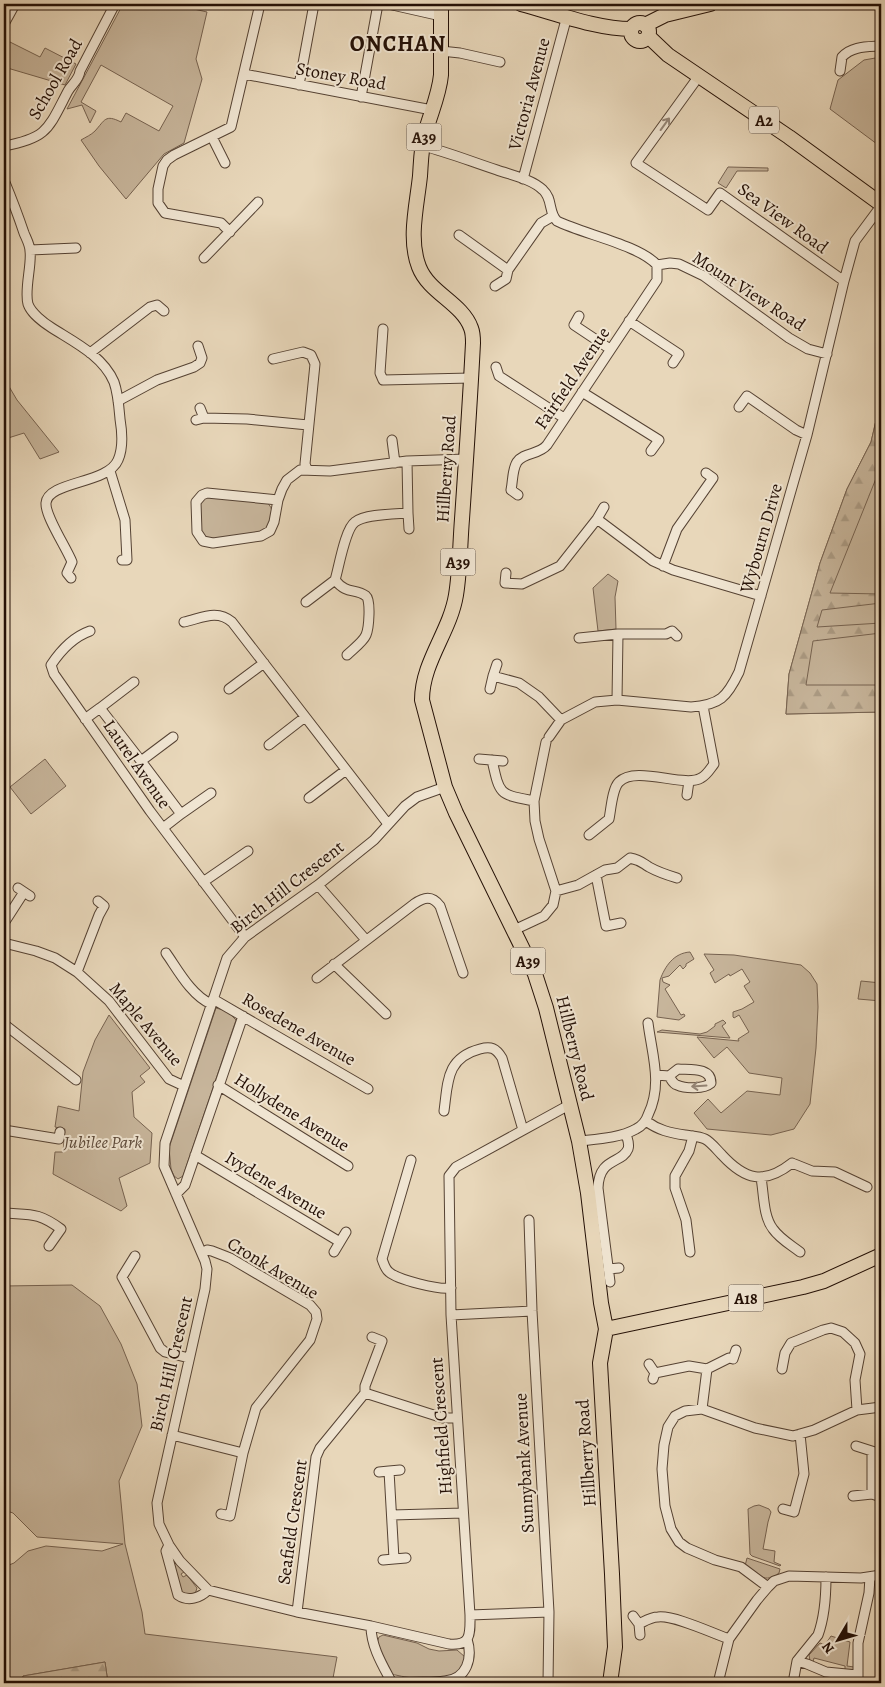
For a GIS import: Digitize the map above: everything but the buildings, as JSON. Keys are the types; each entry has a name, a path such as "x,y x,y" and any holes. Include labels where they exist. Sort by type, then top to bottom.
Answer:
{"main road":[{"path":"522,4 616,28 631,29 631,35 638,40 643,40 646,30 665,15 710,4"},
{"name":"A39","path":"422,146 440,86 441,10"},
{"name":"A2","path":"646,30 668,55 789,137 881,205"},
{"name":"Hillberry Road","path":"422,146 414,245 419,266 424,276 466,318 472,329 473,344 456,597 422,687 425,714 445,786 468,839 535,974 545,1000 579,1142 588,1193 600,1303 606,1328 600,1363 612,1574 614,1647 610,1683"},
{"name":"A18","path":"606,1328 803,1287 881,1255"}],"street":[{"path":"4,24 15,4"},
{"name":"School Road","path":"4,146 26,142 42,134 47,128 76,81 115,4"},
{"path":"230,232 221,223 166,213 158,203 158,189 163,166 167,160 231,127 260,4"},
{"path":"299,85 314,4"},
{"path":"361,96 378,4"},
{"path":"388,4 441,10"},
{"name":"Victoria Avenue","path":"523,180 567,16"},
{"path":"840,71 842,57 849,51 854,48 881,46"},
{"path":"441,51 460,53 500,62"},
{"name":"Stoney Road","path":"244,74 432,110"},
{"name":"Sea View Road","path":"699,76 636,163 708,210 720,193 844,281"},
{"path":"212,137 225,163"},
{"path":"422,146 444,151 540,187 548,196 553,216 557,221 638,251 652,259 657,265"},
{"path":"4,180 30,250 28,304 42,321 90,353 108,373 114,382 118,405 120,420 120,452 118,462 110,471 56,490 48,499 47,510 72,562 66,576"},
{"path":"204,258 258,202"},
{"name":"Wybourn Drive","path":"534,801 548,739 560,720 595,702 617,700 691,707 703,706 720,700 730,690 739,672 807,435 855,241 881,205"},
{"path":"496,286 506,279 508,270 540,223 553,216"},
{"path":"459,236 508,270"},
{"path":"30,250 76,248"},
{"name":"Mount View Road","path":"657,265 679,264 704,276 789,338 808,350 827,354"},
{"name":"Fairfield Avenue","path":"518,495 510,490 513,470 517,462 523,456 544,449 657,280 657,265"},
{"path":"90,353 150,307 157,304 164,310"},
{"path":"568,333 579,316"},
{"path":"629,321 679,354"},
{"path":"574,325 610,349"},
{"path":"383,329 380,373 383,380 471,378"},
{"path":"118,405 157,380 194,367 200,363 202,358 198,346"},
{"path":"673,363 684,346"},
{"path":"273,359 304,352 311,355 315,364 305,464 307,469"},
{"path":"496,366 499,376 564,418"},
{"path":"582,392 661,436 651,451"},
{"path":"739,407 749,394 796,430 807,435"},
{"path":"200,408 200,419 247,419 308,425"},
{"path":"392,440 394,463"},
{"path":"278,500 202,494 196,502 196,532 207,543 260,536 270,531 274,522 278,500 287,480 300,470 330,471 407,461 466,459"},
{"path":"407,461 409,529"},
{"path":"110,471 126,520 127,560 122,560"},
{"path":"663,566 677,529 713,478 706,473"},
{"path":"506,573 506,583 522,584 560,566 597,519 604,507"},
{"path":"306,602 335,580 348,530 354,522 363,518 408,513"},
{"path":"597,519 653,561 663,566 760,596"},
{"path":"335,580 341,587 367,597 370,601 366,636 347,655"},
{"path":"184,622 215,614 225,615 264,662 388,824"},
{"name":"Laurel Avenue","path":"90,631 71,641 57,656 51,665 54,674 163,828 245,937"},
{"path":"580,638 618,634 666,634 672,631 677,636"},
{"path":"617,700 618,634"},
{"path":"229,689 264,662"},
{"path":"490,689 498,664"},
{"path":"494,676 519,683 539,697 560,720"},
{"name":"Laurel Avenue","path":"85,719 134,682"},
{"path":"589,834 609,819 614,790 618,782 638,776 689,781 701,779 707,774 714,764 703,706"},
{"name":"Laurel Avenue","path":"100,708 181,814"},
{"path":"269,745 305,717"},
{"name":"Laurel Avenue","path":"141,761 172,737"},
{"path":"479,759 503,761"},
{"path":"492,760 496,779 507,796 534,801 535,821 539,839 556,891 553,905 544,916 514,930"},
{"path":"310,798 346,770"},
{"path":"687,795 689,781"},
{"name":"Birch Hill Crescent","path":"169,1545 166,1551 178,1595 187,1599 197,1598 208,1590 180,1561 169,1545 159,1524 157,1503 205,1289 207,1269 202,1253 164,1166 164,1156 165,1143 227,958 245,937 318,885 374,840 404,806 417,797 445,786"},
{"name":"Laurel Avenue","path":"163,828 211,793"},
{"path":"203,882 248,851"},
{"path":"556,891 578,885 605,870 617,868 630,858 641,860 653,868 677,878"},
{"path":"596,874 606,926 621,923"},
{"path":"318,885 366,940"},
{"path":"4,924 24,892"},
{"path":"317,978 422,899 431,898 437,901 440,906 463,973"},
{"path":"77,972 99,915 101,903 112,913"},
{"name":"Maple Avenue","path":"4,943 55,958 77,972 109,1001 169,1079 184,1086"},
{"name":"Rosedene Avenue","path":"166,952 200,997 243,1016 368,1089"},
{"path":"334,964 386,1014"},
{"path":"176,1194 184,1185 243,1016"},
{"path":"579,1142 626,1134 640,1127 646,1121 653,1106 656,1090 656,1075 648,1023"},
{"path":"4,1024 76,1080"},
{"path":"444,1111 449,1076 454,1064 466,1054 490,1047 498,1050 502,1058 523,1130"},
{"path":"60,1081 66,1073"},
{"path":"656,1075 669,1076"},
{"name":"Hollydene Avenue","path":"218,1085 348,1166"},
{"name":"Highfield Crescent","path":"401,1683 448,1681 462,1674 469,1664 468,1639 470,1635 470,1615 451,1315 449,1176 456,1167 570,1105"},
{"path":"646,1121 664,1131 704,1138 744,1174 761,1178 778,1173 792,1161 812,1171 836,1172 867,1187"},
{"path":"4,1130 59,1140"},
{"path":"610,1282 598,1188 599,1178 608,1164 625,1154 628,1150 629,1145 626,1134"},
{"path":"690,1252 686,1220 675,1188 674,1176 690,1151 693,1136"},
{"name":"Ivydene Avenue","path":"195,1155 340,1242"},
{"path":"410,1160 382,1259 384,1267 391,1274 411,1281 434,1287 451,1288"},
{"path":"761,1178 767,1215 772,1228 800,1252"},
{"path":"4,1213 36,1215 46,1218 61,1229"},
{"name":"Sunnybank Avenue","path":"529,1220 532,1312 549,1612 548,1683"},
{"path":"49,1246 67,1221"},
{"path":"334,1252 346,1232"},
{"name":"Cronk Avenue","path":"202,1253 207,1250 230,1258 310,1305 316,1312 317,1319 310,1340 256,1408 225,1515 240,1519"},
{"path":"116,1285 136,1256"},
{"path":"608,1270 619,1268"},
{"path":"122,1276 160,1348 165,1352 189,1358"},
{"path":"451,1315 532,1312"},
{"path":"782,1369 785,1353 791,1343 831,1328 843,1332 855,1343 860,1354 855,1380 858,1410"},
{"path":"372,1337 392,1345"},
{"name":"Seafield Crescent","path":"296,1612 316,1457 320,1448 365,1393 365,1386 382,1341"},
{"path":"649,1364 654,1376 689,1366 707,1369 735,1357"},
{"path":"702,1409 707,1369"},
{"path":"365,1393 443,1418 457,1418"},
{"path":"768,1587 741,1567 715,1560 687,1548 679,1542 671,1529 665,1506 662,1469 668,1427 675,1416 685,1411 702,1409 755,1428 784,1435 800,1434 858,1410 881,1407"},
{"path":"784,1508 794,1512 804,1474 800,1434"},
{"path":"172,1435 243,1453"},
{"path":"856,1446 877,1453 872,1494"},
{"path":"379,1472 400,1470"},
{"path":"389,1471 394,1559"},
{"path":"853,1496 872,1494 881,1497"},
{"path":"392,1515 463,1513"},
{"path":"383,1560 406,1558"},
{"path":"718,1683 729,1639 745,1615 774,1582 789,1576 870,1577 881,1575"},
{"path":"794,1683 797,1661 818,1635 824,1617 826,1576"},
{"path":"797,1661 826,1672 858,1679 858,1643 869,1593 870,1577"},
{"path":"208,1590 296,1612 371,1626 449,1644 462,1643 468,1639"},
{"path":"470,1615 549,1612"},
{"path":"633,1616 639,1624 640,1635"},
{"path":"639,1624 659,1616 672,1618 729,1639"},
{"path":"371,1626 380,1660 392,1683"}],"green space":[{"path":"123,4 172,4 207,12 196,59 202,79 184,143 164,154 126,199 81,140 108,118 121,122 126,113 159,131 173,106 101,65 81,102 96,111 90,123 82,105 67,109"},
{"path":"4,39 40,57 45,48 76,64 65,85 4,67"},
{"path":"881,57 881,147 830,109 838,80 864,60"},
{"path":"728,167 768,168 768,171 737,171 726,188 718,183"},
{"path":"4,378 17,400 59,452 40,459 24,433 5,439"},
{"path":"881,399 881,712 786,714 789,674 820,563 847,489 871,442"},
{"path":"881,399 881,466 830,593 881,594 881,603 822,610 817,627 881,623 881,633 813,641 806,685 881,685 881,712 786,714 789,674 820,563 847,489 871,442"},
{"path":"207,497 266,502 272,510 269,527 261,532 208,540 200,531 199,506 202,499"},
{"path":"608,574 618,581 615,597 616,629 598,631 593,588"},
{"path":"45,759 66,786 31,814 10,787"},
{"path":"690,952 694,959 686,964 683,969 680,965 669,976 662,978 663,982 670,985 665,989 681,1015 684,1014 685,1016 679,1020 657,1017 660,980 665,970 671,961 679,955"},
{"path":"704,954 734,955 801,965 810,973 817,984 816,1048 810,1104 794,1129 771,1135 707,1129 694,1113 708,1099 721,1113 747,1091 780,1095 782,1078 749,1073 727,1047 714,1058 697,1037 739,1041 738,1039 749,1032 739,1015 733,1017 733,1012 754,1002 744,986 750,982 742,969 730,976 729,974 715,983 710,973 714,970"},
{"path":"861,981 881,983 881,1001 858,999"},
{"path":"216,1008 227,1011 236,1020 183,1176 178,1179 174,1176 171,1169 169,1148"},
{"name":"Jubilee Park","path":"109,1015 150,1068 140,1076 145,1082 132,1092 134,1117 152,1133 150,1163 119,1178 127,1206 121,1211 53,1174 55,1152 63,1152 65,1129 55,1127 58,1106 79,1111 83,1072 95,1040"},
{"path":"723,1020 726,1023 722,1026 730,1038 657,1032 662,1030 700,1034 707,1032 715,1024"},
{"path":"72,1285 100,1306 121,1344 137,1384 142,1426 119,1481 125,1544 142,1612 145,1634 337,1657 333,1678 335,1683 108,1683 105,1662 23,1676 23,1683 4,1683 4,1567 14,1563 28,1551 46,1546 102,1551 123,1544 37,1537 13,1513 4,1510 4,1286"},
{"path":"759,1505 769,1509 771,1512 763,1549 775,1551 774,1562 780,1566 750,1554 748,1509"},
{"path":"747,1558 780,1569 779,1573 770,1578 762,1577 745,1566"},
{"path":"172,1560 176,1561 184,1572 181,1574 183,1577 187,1575 197,1588 192,1596 180,1592"},
{"path":"383,1635 417,1643 429,1649 439,1651 457,1650 465,1657 462,1666 457,1672 448,1677 435,1679 394,1675 389,1673 377,1643 379,1637"},
{"path":"831,1636 850,1642 847,1666 854,1667 853,1670 845,1671 845,1666 814,1658 813,1662 810,1661 809,1655 820,1643 825,1645"},
{"path":"105,1662 108,1683 23,1683 23,1676"}],"district":[{"name":"ONCHAN","path":"398,43"}]}
